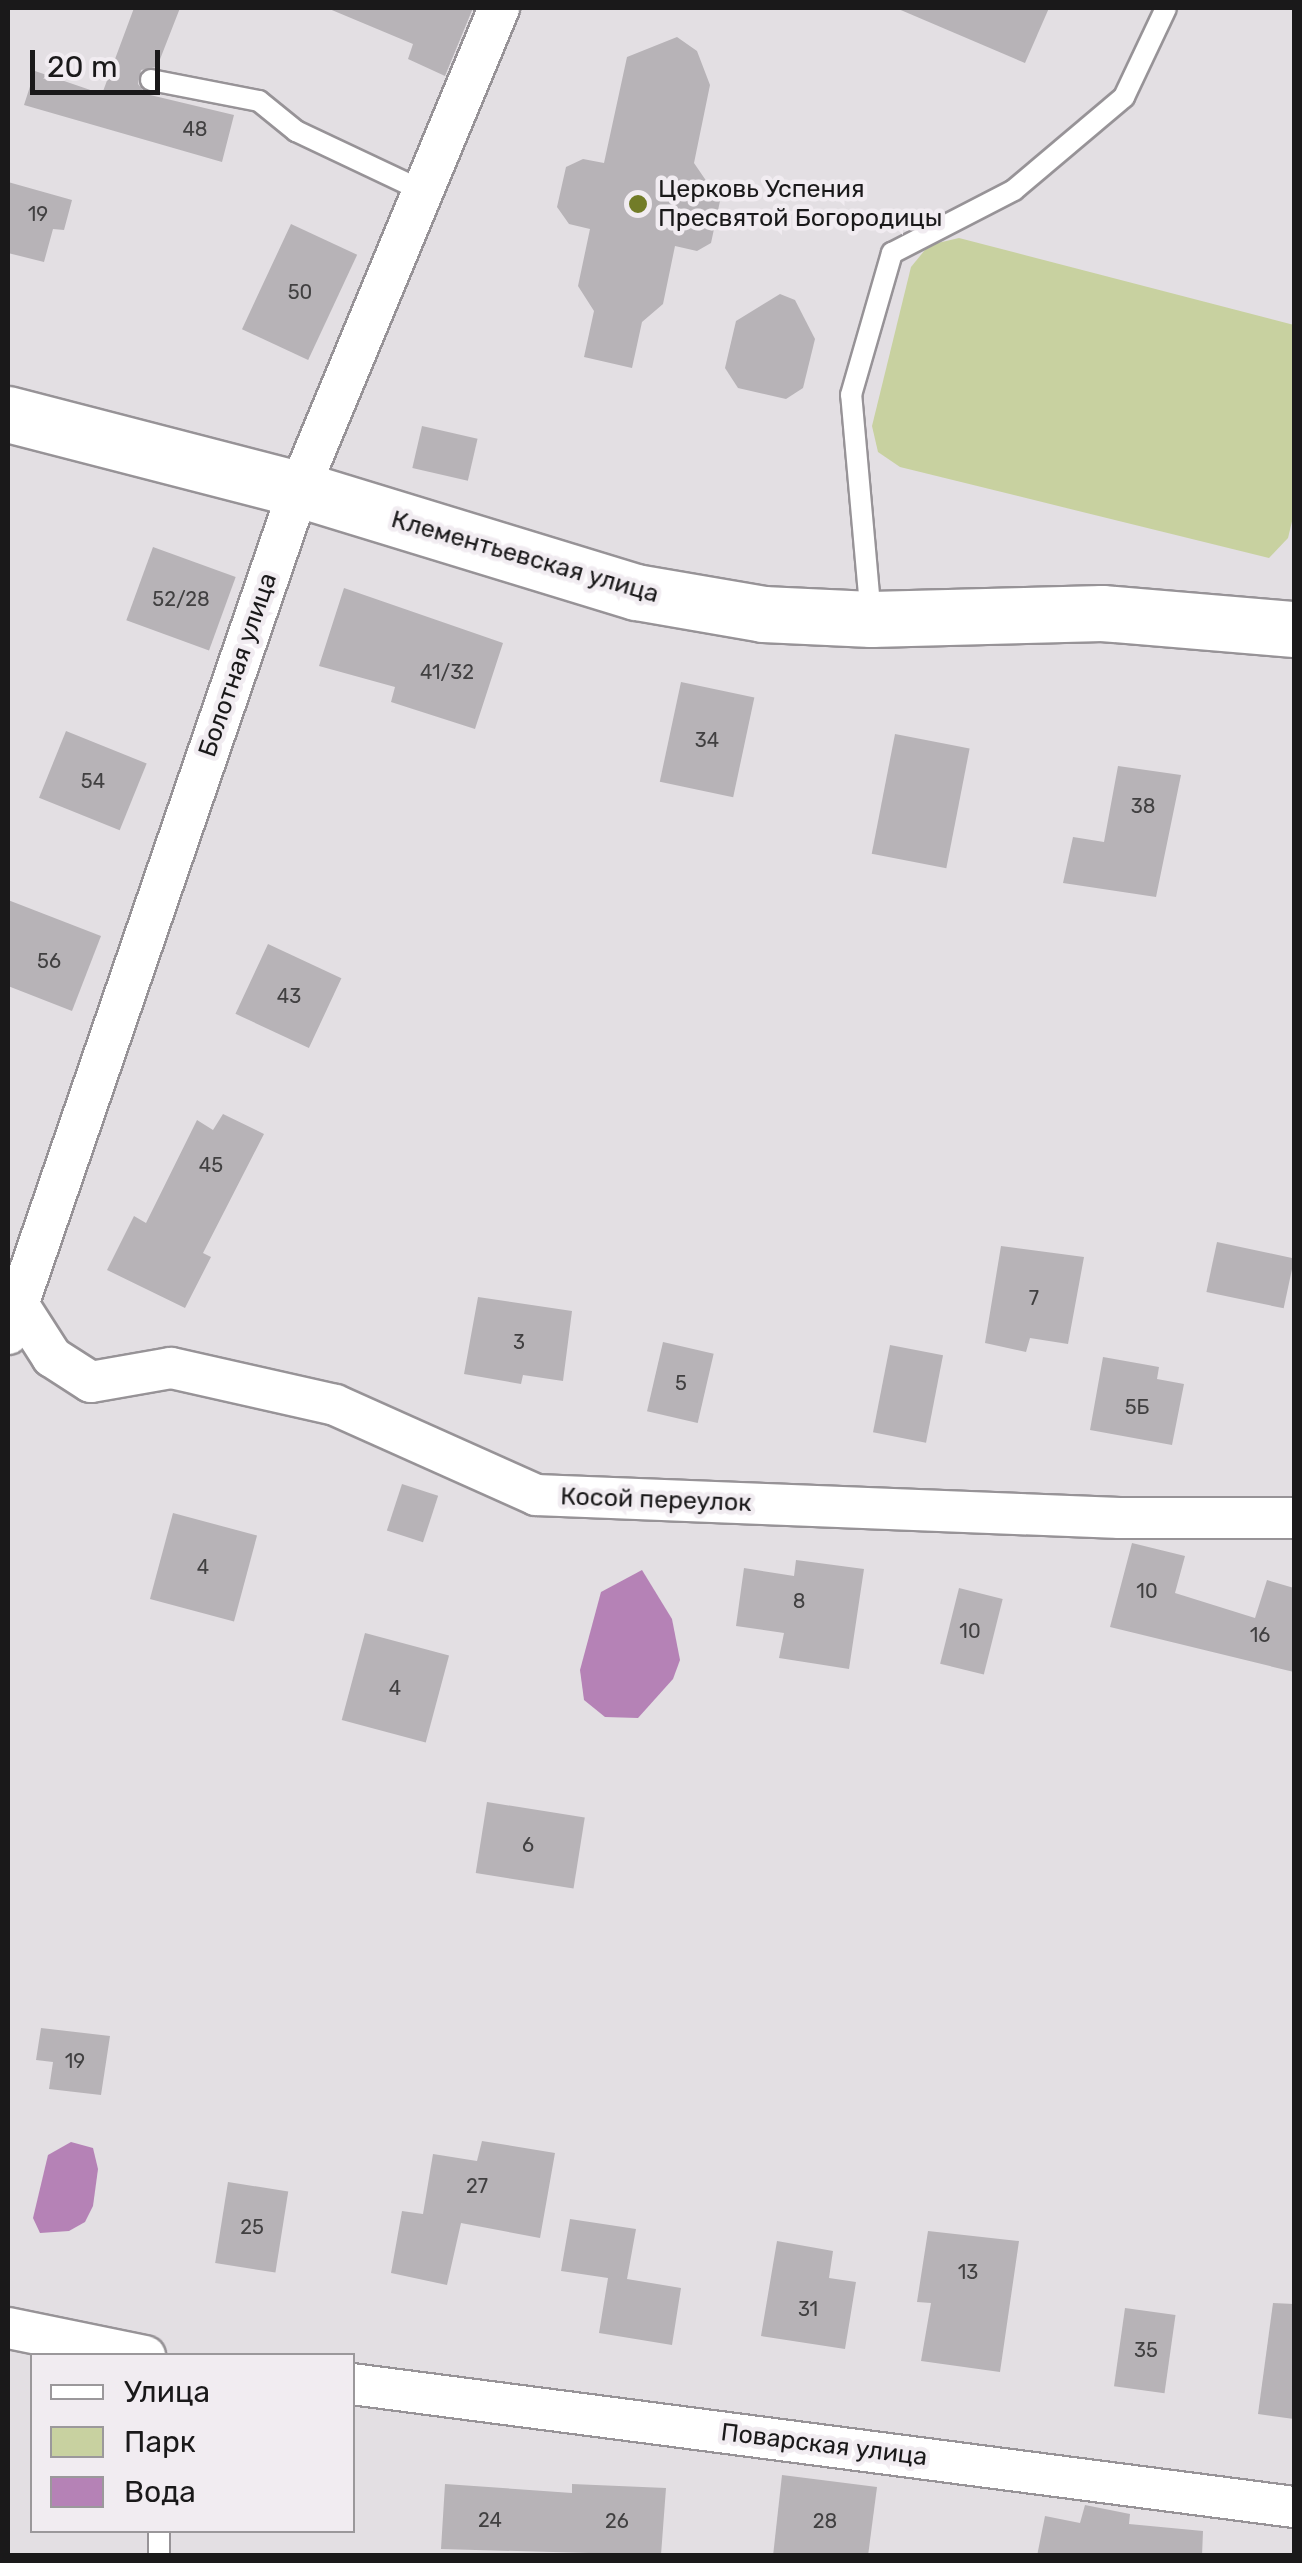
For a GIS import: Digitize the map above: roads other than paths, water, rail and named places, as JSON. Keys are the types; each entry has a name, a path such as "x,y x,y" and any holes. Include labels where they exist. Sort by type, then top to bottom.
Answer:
{"street":[{"name":"Болотная улица","path":"13,1319 298,489 499,8"},
{"name":"Клементьевская улица","path":"8,414 298,489 636,592 763,614 871,619 1102,613 1294,630"},
{"name":"Косой переулок","path":"13,1319 52,1357 91,1382 171,1368 335,1405 536,1495 1120,1518 1294,1518"},
{"path":"8,2328 130,2353"},
{"name":"Поварская улица","path":"355,2384 1294,2507"}],"lane":[{"path":"871,619 851,395 892,253 1014,190 1124,97 1166,8"},
{"path":"151,80 259,101 296,131 422,191"}],"water":[{"path":"642,1570 672,1619 680,1660 673,1679 638,1718 605,1717 584,1700 580,1670 601,1592"},
{"path":"71,2142 93,2148 98,2169 93,2206 85,2222 69,2231 40,2233 33,2218 48,2155"}],"place":[{"name":"Церковь Успения Пресвятой Богородицы","path":"638,204"}]}
